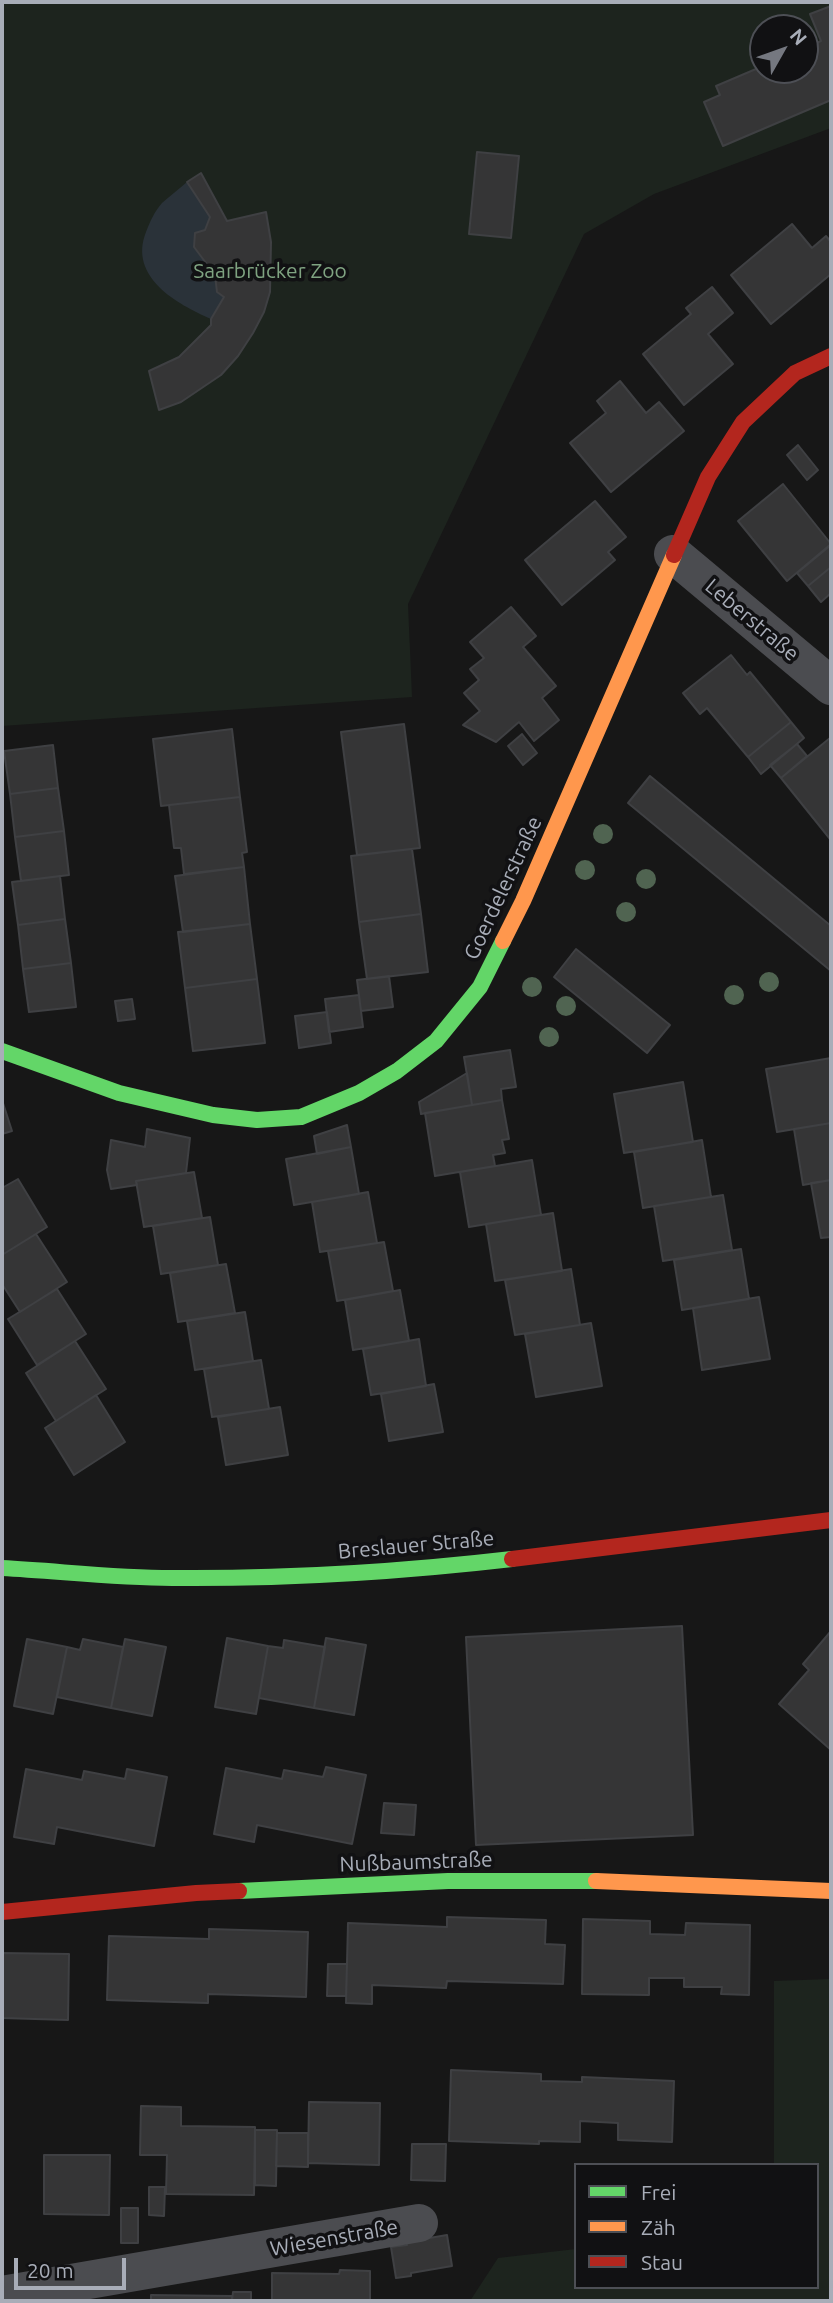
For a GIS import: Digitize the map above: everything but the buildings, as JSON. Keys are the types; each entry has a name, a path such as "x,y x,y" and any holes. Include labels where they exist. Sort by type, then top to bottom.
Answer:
{"street":[{"name":"Goerdelerstraße","path":"2,1051 119,1093 214,1115 257,1121 301,1117 359,1093 397,1071 436,1041 481,987 523,901 708,477 743,422 796,373 831,356"},
{"name":"Leberstraße","path":"673,554 831,686"},
{"name":"Breslauer Straße","path":"2,1568 171,1578 338,1573 484,1561 831,1520"},
{"name":"Nußbaumstraße","path":"2,1912 196,1893 448,1881 610,1881 831,1891"},
{"name":"Wiesenstraße","path":"2,2295 419,2223"}],"green space":[{"name":"Saarbrücker Zoo","path":"2,2 831,2 831,128 654,194 584,234 408,604 412,697 2,726"},
{"path":"831,1979 831,2301 470,2301 498,2258 574,2249 574,2289 819,2289 819,2163 774,2163 774,1981"}],"shaded area":[{"path":"187,182 210,217 205,230 195,234 194,247 215,275 217,292 224,297 211,319 171,297 159,287 144,262 142,248 152,217 162,203"}],"traffic: fast":[{"path":"2,1051 119,1093 213,1115 257,1120 301,1117 359,1093 397,1071 436,1041 480,987 503,941"},
{"path":"2,1568 108,1576 215,1578 385,1571 512,1559"},
{"path":"239,1891 448,1881 596,1881"}],"traffic: slow":[{"path":"503,941 674,555"},
{"path":"596,1881 831,1891"}],"traffic: jam":[{"path":"674,555 708,477 743,422 795,373 831,356"},
{"path":"512,1559 831,1520"},
{"path":"2,1912 239,1891"}]}
